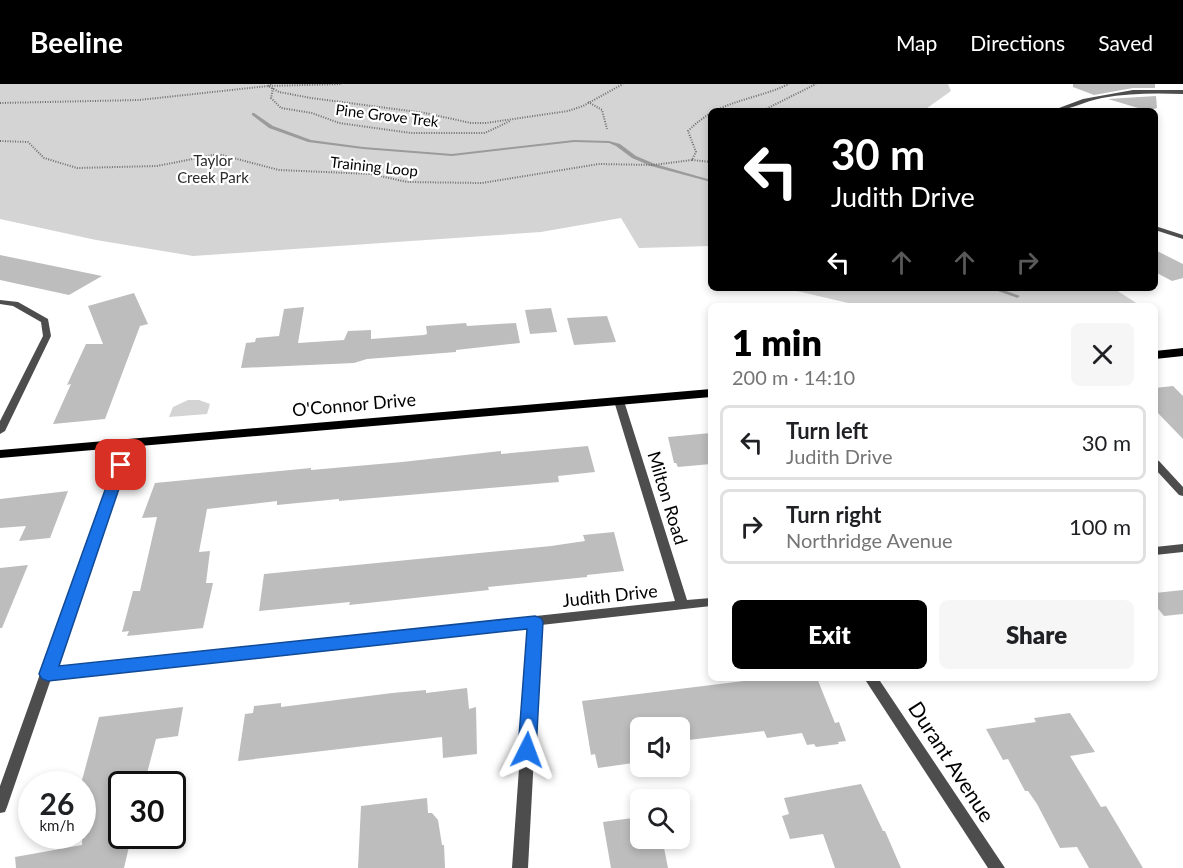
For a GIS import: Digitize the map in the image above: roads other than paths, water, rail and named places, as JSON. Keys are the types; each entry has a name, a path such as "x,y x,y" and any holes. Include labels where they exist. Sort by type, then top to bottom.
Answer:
{"main road":[{"path":"1158,355 1183,352"},
{"name":"O'Connor Drive","path":"0,454 708,393"}],"street":[{"path":"1063,108 1098,96 1144,91 1183,92"},
{"path":"1158,229 1183,237"},
{"path":"0,302 15,304 45,321 47,336 0,430"},
{"name":"Milton Road","path":"619,401 683,606"},
{"path":"0,807 127,444"},
{"path":"1158,466 1183,493"},
{"path":"1158,551 1183,548"},
{"name":"Judith Drive","path":"48,674 708,602"},
{"path":"520,868 535,622"},
{"name":"Durant Avenue","path":"873,681 997,868"}],"waterway":[{"path":"253,114 271,127 310,141 363,148 452,155 574,141 609,142 653,165 708,180"},
{"path":"1001,291 1017,296"}],"park label":[{"name":"Taylor Creek Park","path":"213,170"}]}
